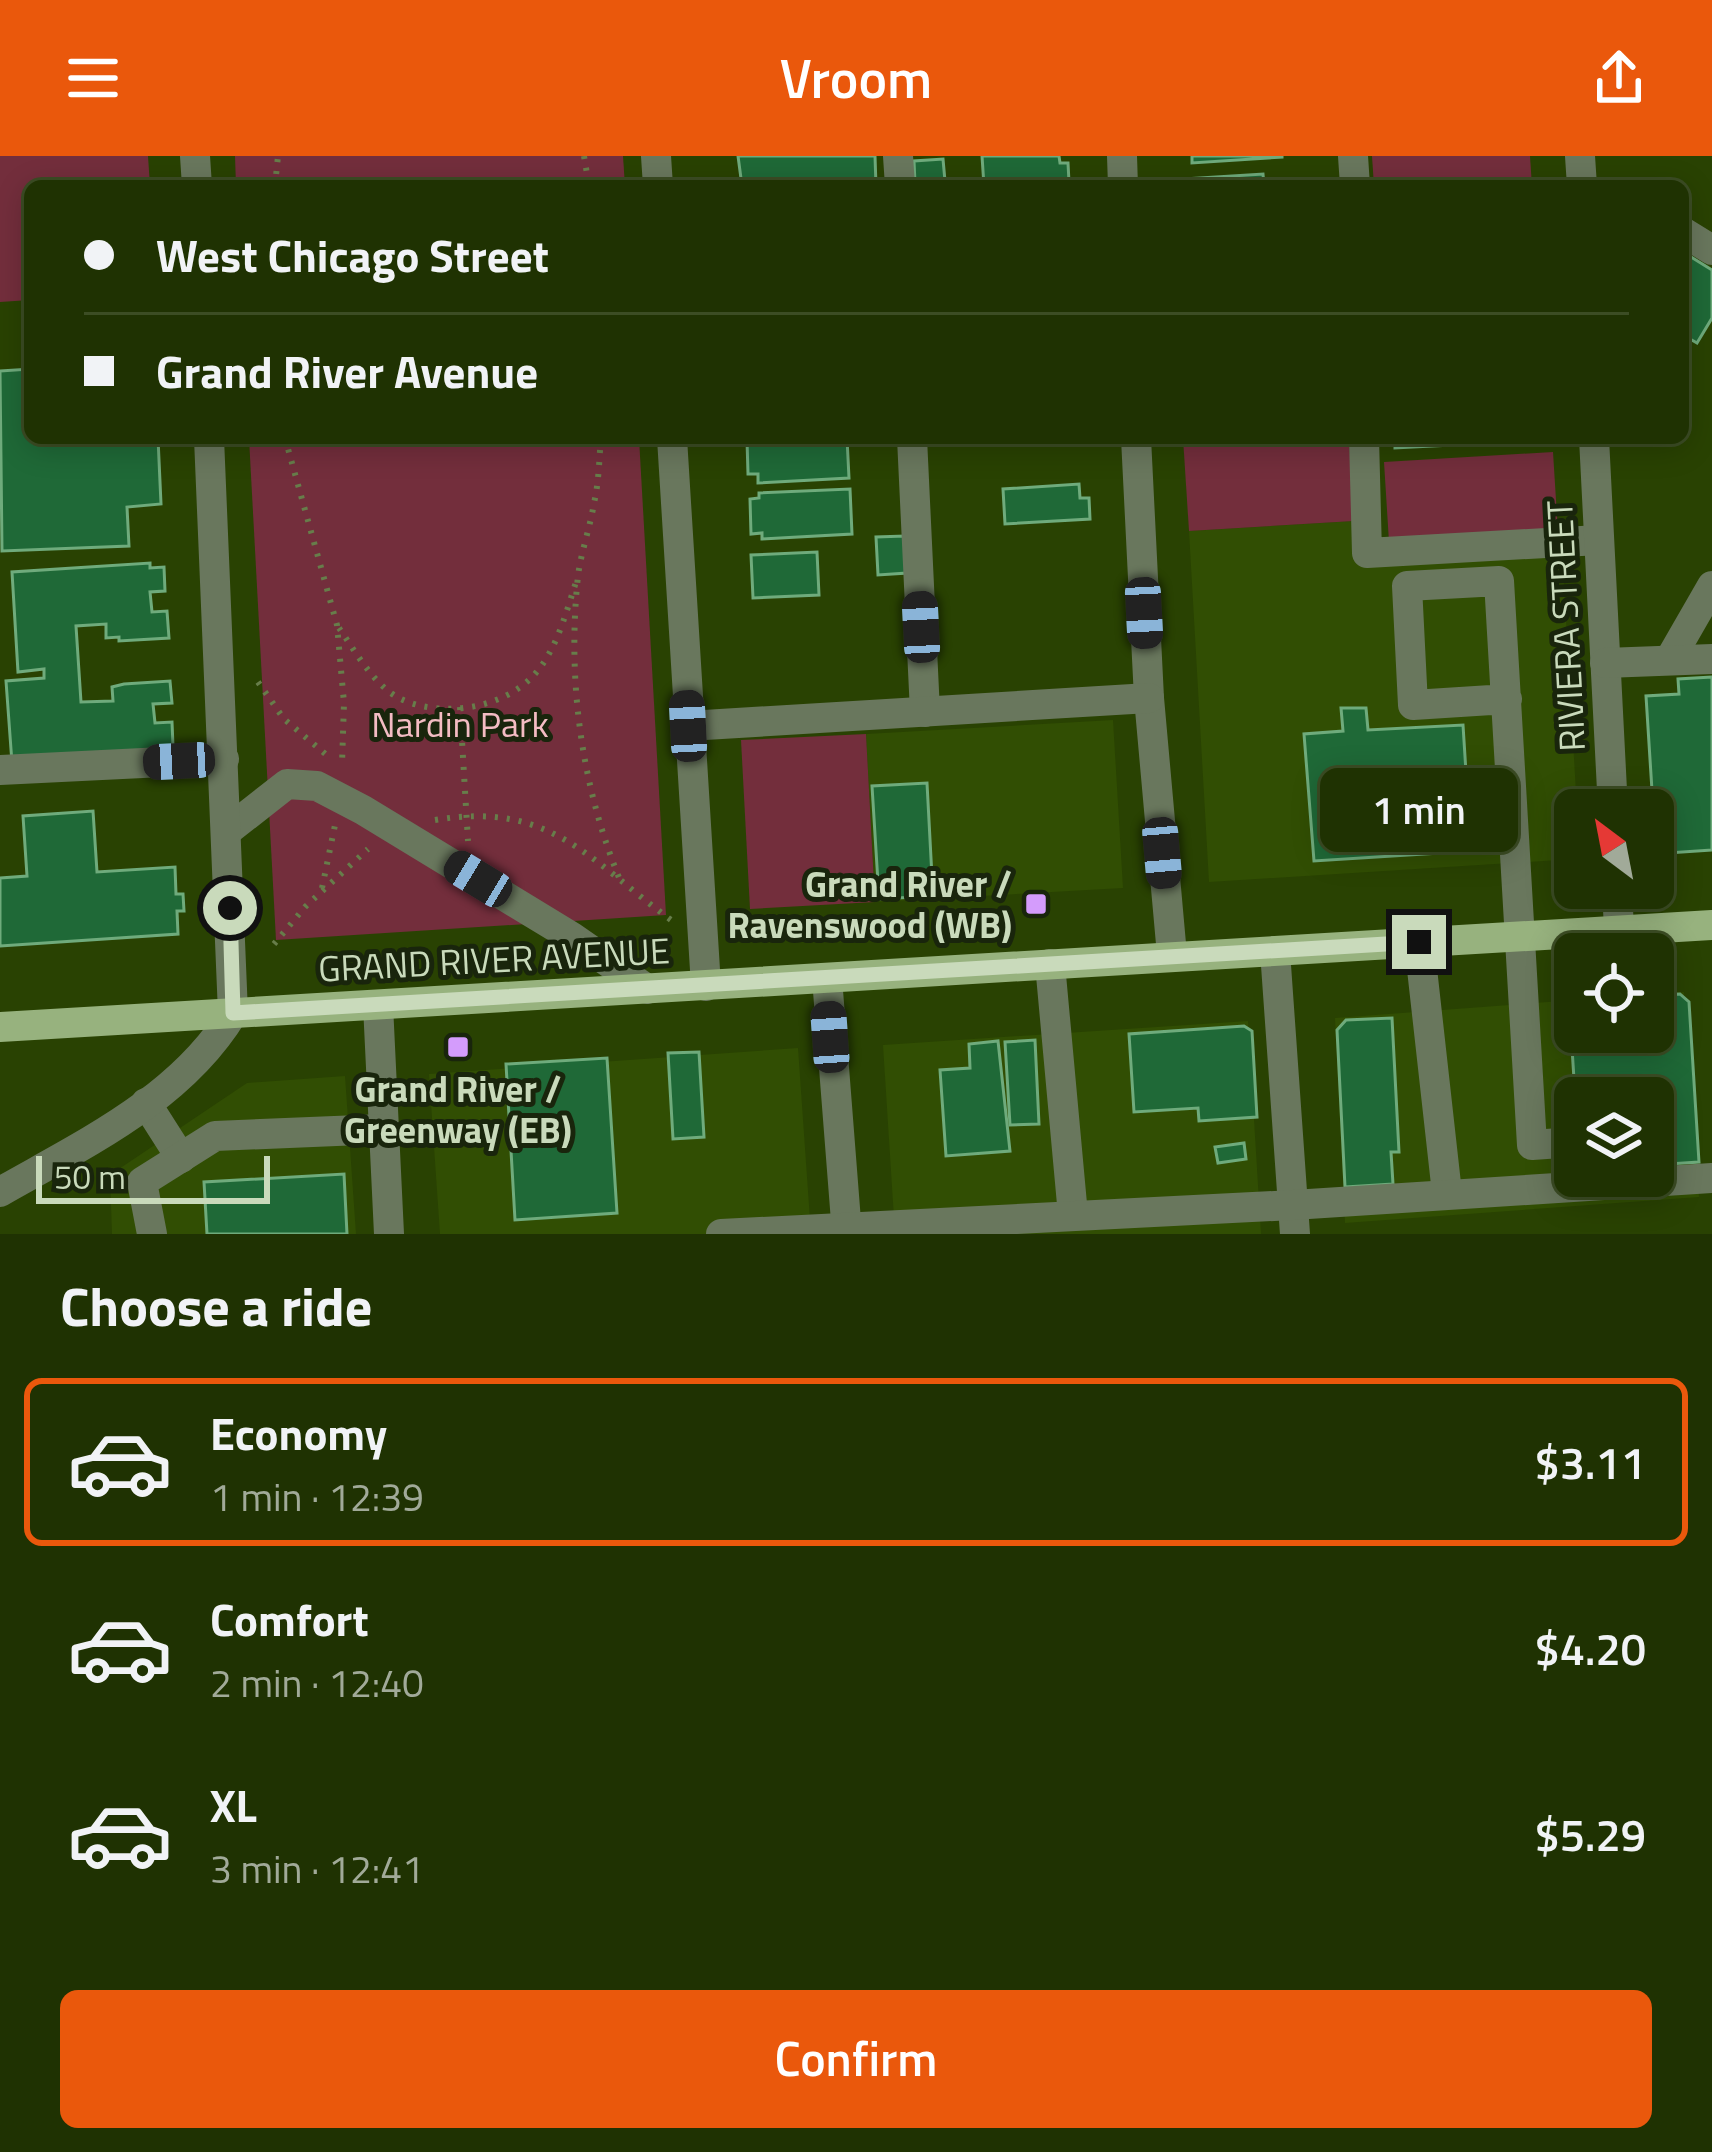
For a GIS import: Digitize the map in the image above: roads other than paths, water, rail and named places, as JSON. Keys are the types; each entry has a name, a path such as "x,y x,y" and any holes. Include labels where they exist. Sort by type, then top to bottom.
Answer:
{"main road":[{"name":"GRAND RIVER AVENUE","path":"0,1027 1712,926"}],"street":[{"path":"0,1192 117,1125 175,1082 217,1041 233,1013 208,444"},
{"path":"672,444 706,986"},
{"path":"912,444 925,712"},
{"path":"1136,444 1149,698 1172,955"},
{"path":"1364,444 1367,553 1600,540"},
{"name":"RIVIERA STREET","path":"1594,444 1612,789"},
{"path":"1507,699 1414,705 1407,586 1499,581 1507,699 1532,1145 1537,1188"},
{"path":"1670,658 1712,586"},
{"path":"1605,663 1712,659"},
{"path":"688,726 1149,698"},
{"path":"0,770 224,760"},
{"path":"227,831 287,784 317,786 572,937 646,989"},
{"path":"1618,909 1619,930"},
{"path":"1419,942 1447,1193"},
{"path":"1275,951 1294,1220"},
{"path":"1050,964 1073,1215"},
{"path":"826,978 847,1230"},
{"path":"378,1005 389,1234"},
{"path":"146,1103 181,1158"},
{"path":"152,1234 142,1182 215,1136 384,1129"},
{"path":"1532,1145 1554,1143"},
{"path":"721,1234 1073,1215 1294,1220 1447,1193 1712,1178"}],"place":[{"name":"Grand River / Ravenswood (WB)","path":"1036,904"},
{"name":"Grand River / Greenway (EB)","path":"458,1047"}],"park label":[{"name":"Nardin Park","path":"460,723"}]}
